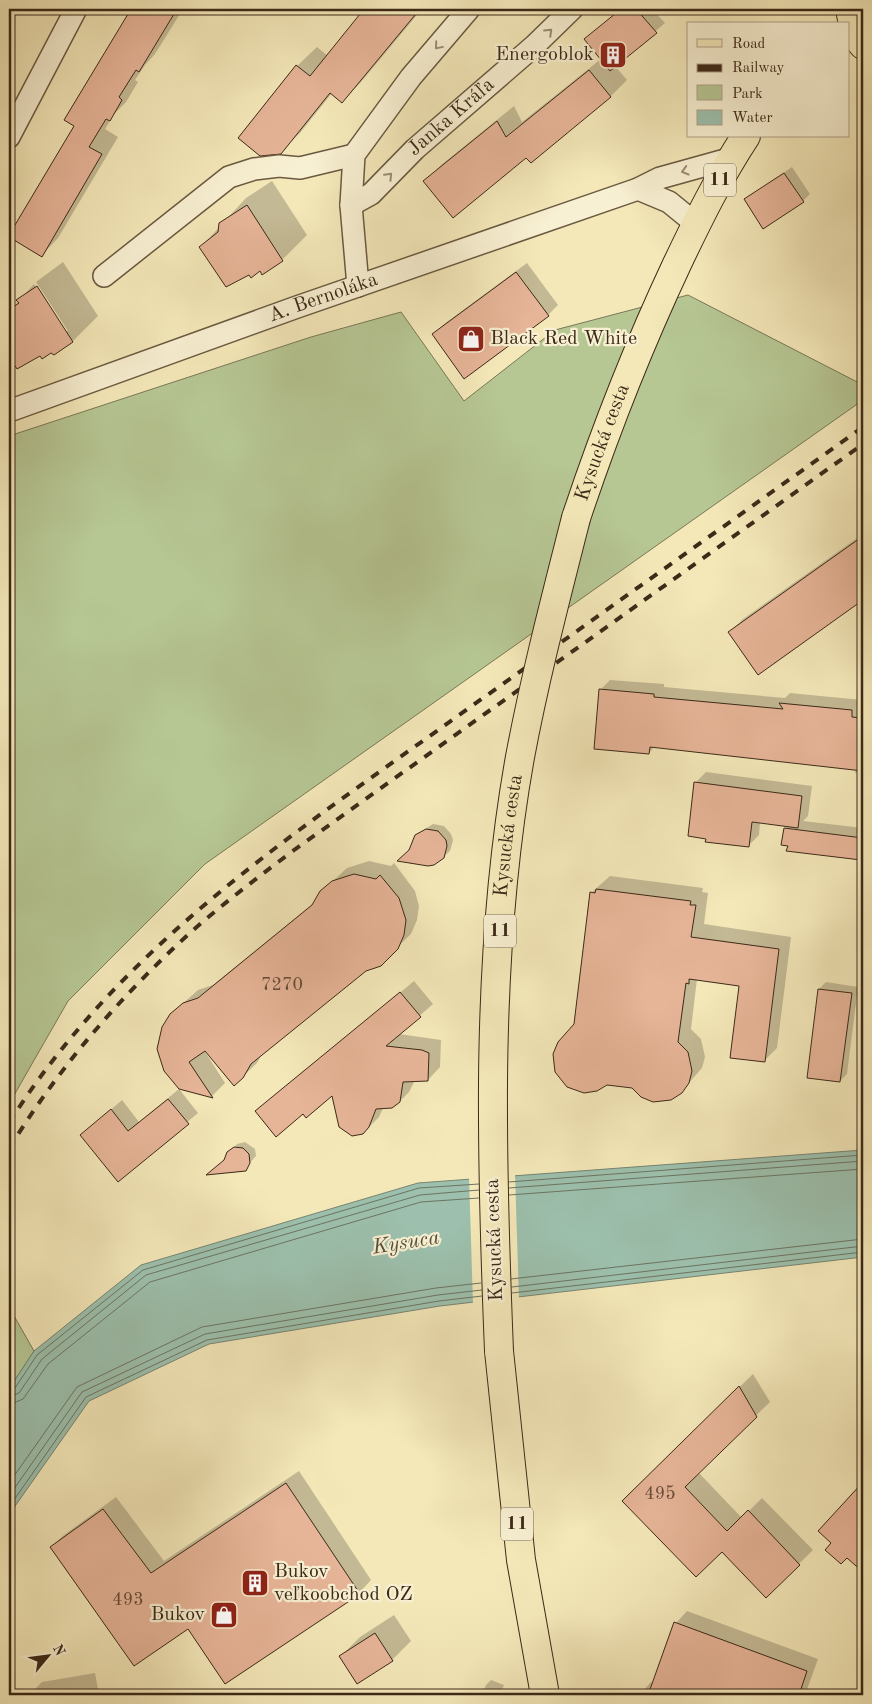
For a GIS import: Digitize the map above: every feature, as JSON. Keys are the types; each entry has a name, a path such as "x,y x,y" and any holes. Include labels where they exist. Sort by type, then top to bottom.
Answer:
{"main road":[{"path":"850,24 854,34 863,45"},
{"path":"850,55 863,51"},
{"name":"Kysucká cesta","path":"545,1695 521,1560 499,1351 494,1245 493,1116 498,956 507,855 520,758 576,518 628,373 696,224 739,147"}],"street":[{"path":"9,137 76,9"},
{"path":"358,286 351,204 354,155 411,78 469,9"},
{"name":"Janka Kráľa","path":"351,204 372,194 415,149 534,46 572,9"},
{"name":"A. Bernoláka","path":"9,412 358,286 638,189 660,178 739,147"},
{"path":"104,276 229,177 279,166 300,168 354,155"},
{"path":"638,189 669,202 696,224"}],"green space":[{"path":"688,295 863,385 863,400 205,864 68,1001 9,1104 9,436 311,337 401,312 464,401 555,330"},
{"path":"9,1307 34,1351 9,1389"}],"water":[{"name":"Kysuca","path":"863,1150 863,1257 440,1306 209,1344 89,1401 13,1509 9,1522 9,1389 34,1351 141,1265 418,1183"}],"pier":[{"path":"515,1174 519,1300 473,1305 469,1177"}],"building":[{"path":"131,9 177,9 139,72 136,70 119,97 122,100 110,121 106,119 89,147 102,154 42,257 9,237 9,235 74,126 64,120"},
{"path":"364,9 420,9 342,103 330,93 281,154 260,156 238,138 296,65 310,76"},
{"name":"Energoblok","path":"621,9 636,9 657,33 610,71 584,39"},
{"path":"589,70 611,97 531,163 526,158 453,218 423,181 497,121 506,137"},
{"path":"784,173 804,202 763,229 744,199"},
{"path":"247,205 283,261 262,275 260,271 251,278 249,275 226,287 199,247 218,232 219,223"},
{"path":"516,272 549,316 464,379 432,334"},
{"path":"37,286 73,342 54,355 51,353 42,359 40,356 17,369 9,356 9,310 19,303 16,300"},
{"path":"863,536 863,600 758,675 728,632"},
{"path":"599,689 654,694 654,697 783,709 779,703 852,710 852,717 863,718 863,771 650,747 649,754 594,749"},
{"path":"694,782 802,796 798,828 752,822 749,847 705,842 706,839 688,836"},
{"path":"784,828 863,838 861,860 786,851 788,846 781,845"},
{"path":"426,829 438,831 446,840 447,846 444,858 434,865 428,866 397,861 409,850 415,835"},
{"path":"354,874 376,879 380,875 399,898 406,920 404,935 398,949 381,966 366,971 251,1064 243,1078 234,1086 205,1051 189,1062 213,1098 179,1089 164,1071 157,1049 162,1027 170,1014 183,1003 198,998 312,905 320,891 332,881"},
{"path":"596,889 691,901 690,905 696,905 691,937 779,949 765,1062 730,1058 739,986 689,979 689,984 686,983 678,1042 688,1052 692,1071 689,1083 682,1093 671,1100 653,1102 641,1097 632,1088 607,1085 597,1091 584,1093 567,1087 555,1072 553,1054 558,1042 574,1024 590,892 595,893"},
{"path":"818,989 852,993 840,1082 807,1078"},
{"path":"400,992 421,1017 386,1046 422,1050 429,1053 428,1081 403,1082 400,1102 392,1108 376,1109 369,1127 363,1134 352,1136 339,1127 332,1096 306,1118 303,1114 276,1137 255,1111"},
{"path":"168,1099 189,1124 118,1182 80,1135 111,1109 128,1131"},
{"path":"234,1147 243,1148 249,1154 250,1163 246,1171 206,1175 224,1160 227,1152"},
{"path":"739,1386 757,1417 685,1487 727,1531 748,1510 800,1565 766,1598 722,1552 696,1577 622,1501"},
{"path":"863,1482 863,1572 847,1558 841,1564 825,1550 831,1543 818,1531"},
{"name":"Bukov veľkoobchod OZ","path":"286,1483 360,1594 225,1684 188,1629 134,1666 50,1547 103,1509 151,1573"},
{"path":"674,1622 807,1671 799,1695 648,1695"},
{"path":"375,1633 393,1661 357,1684 339,1656"}],"railway":[{"path":"9,1123 53,1060 102,1002 155,949 211,899 331,806 863,427"},
{"path":"9,1149 46,1093 86,1041 154,967 219,908 290,853 863,444"}],"place":[{"name":"Energoblok","path":"613,55"},
{"name":"Black Red White","path":"471,339"},
{"name":"Bukov veľkoobchod OZ","path":"255,1583"},
{"name":"Bukov","path":"224,1615"}]}
